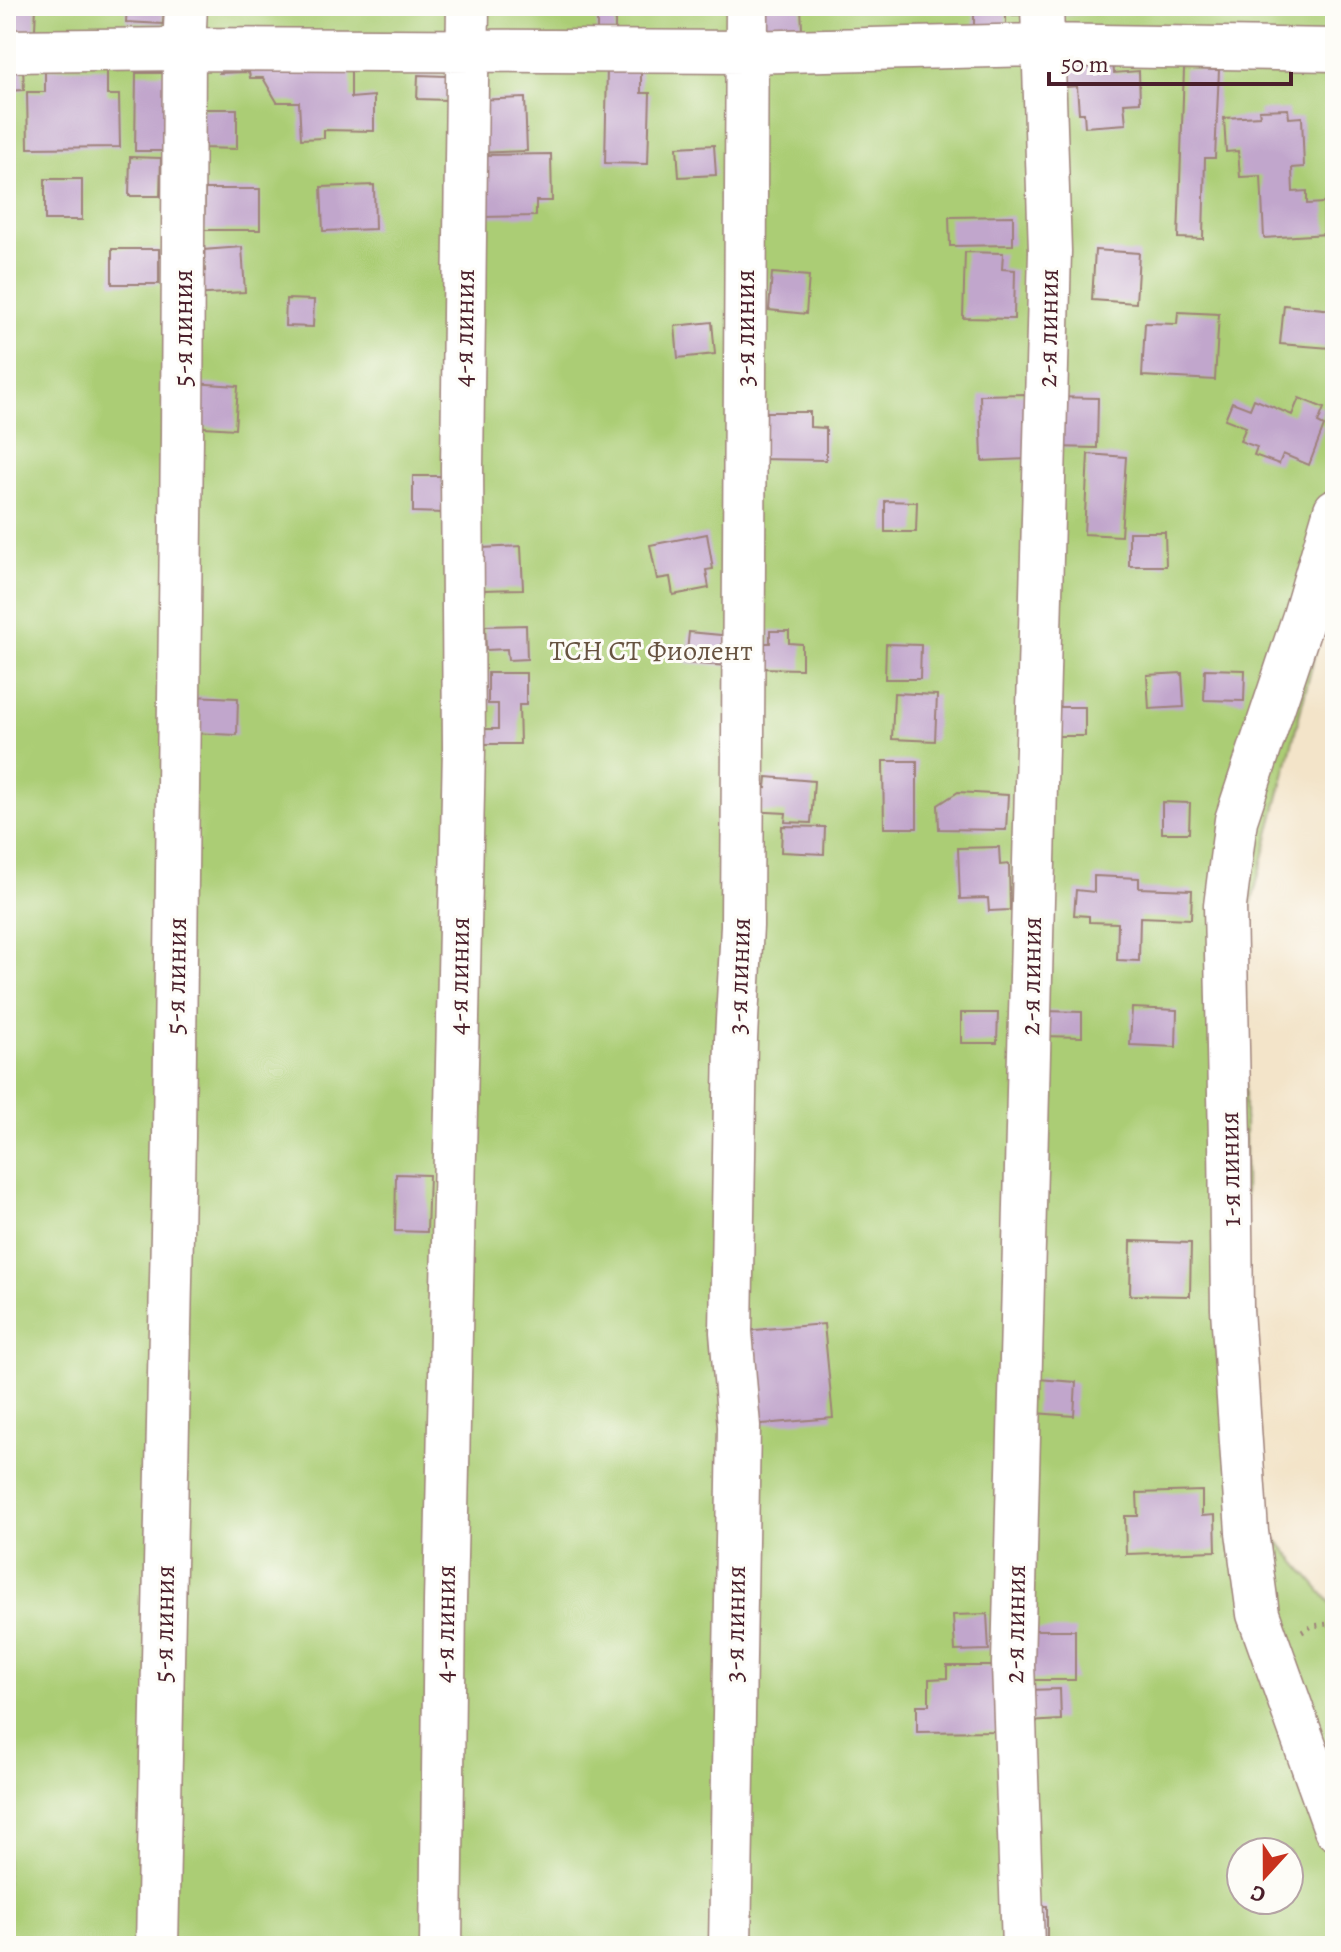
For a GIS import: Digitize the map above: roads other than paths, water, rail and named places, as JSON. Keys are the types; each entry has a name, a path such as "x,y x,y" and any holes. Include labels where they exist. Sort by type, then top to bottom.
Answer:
{"street":[{"name":"5-я линия","path":"157,1946 174,1154 186,6"},
{"name":"4-я линия","path":"441,1946 445,1602 464,748 462,468 468,6"},
{"name":"3-я линия","path":"730,1946 739,1426 731,1332 736,1039 742,926 747,6"},
{"path":"6,51 746,52 1042,25 1335,50"},
{"name":"2-я линия","path":"1023,1946 1013,1664 1050,251 1042,25"},
{"name":"1-я линия","path":"1335,510 1304,616 1236,820 1225,906 1232,1309 1249,1546 1258,1614 1335,1829"}],"park label":[{"name":"ТСН СТ Фиолент","path":"651,651"}]}
